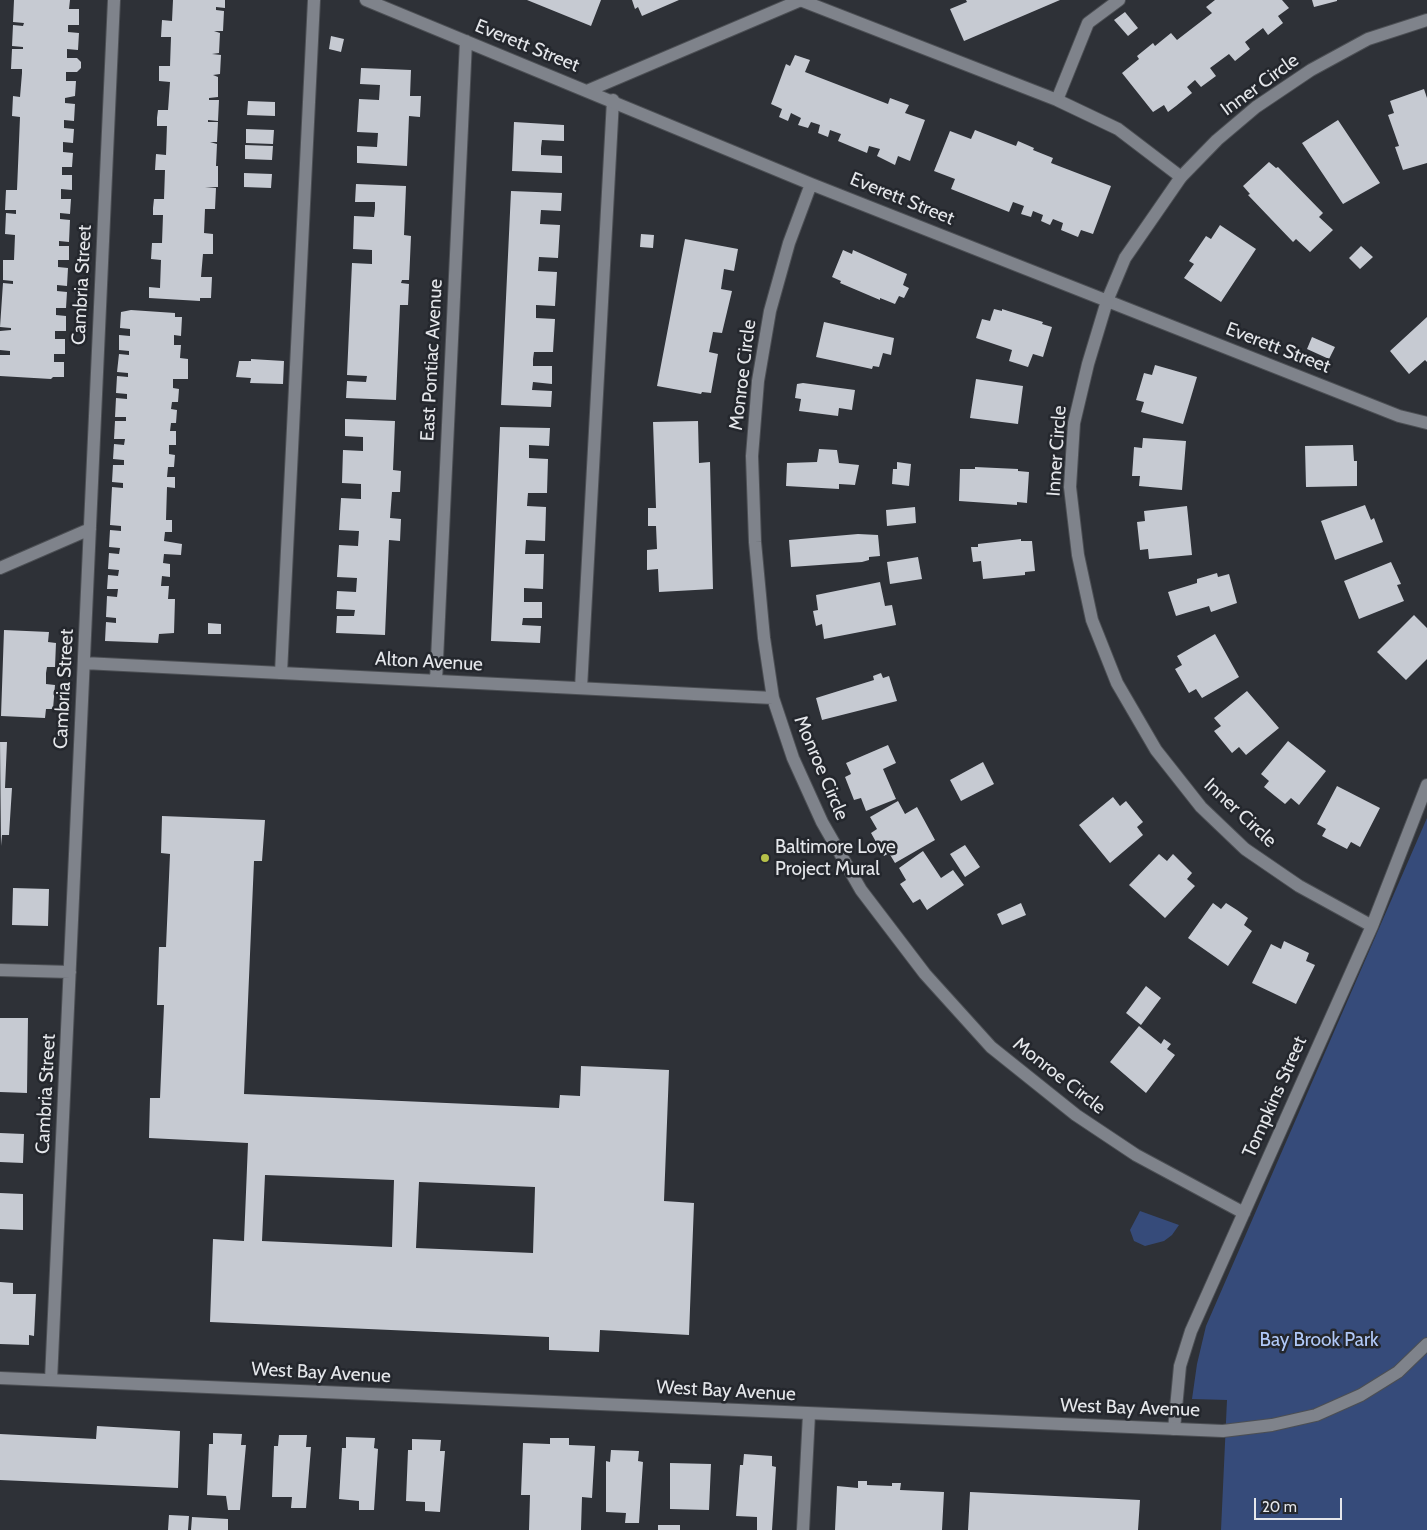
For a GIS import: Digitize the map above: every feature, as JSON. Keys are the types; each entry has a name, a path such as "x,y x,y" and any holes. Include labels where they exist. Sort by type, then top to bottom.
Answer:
{"street":[{"name":"Cambria Street","path":"51,1380 114,0"},
{"path":"281,673 314,0"},
{"name":"Everett Street","path":"366,0 613,100 812,184 1399,416 1427,423"},
{"path":"587,91 801,0 1057,100 1118,129 1181,177"},
{"path":"1057,100 1088,23 1119,0"},
{"name":"Inner Circle","path":"1372,926 1299,886 1245,849 1201,807 1156,750 1117,683 1092,620 1078,555 1070,487 1074,423 1088,364 1107,301 1126,258 1181,177 1217,140 1256,107 1311,70 1368,40 1427,20"},
{"name":"East Pontiac Avenue","path":"436,681 466,41"},
{"path":"581,688 613,100"},
{"name":"Monroe Circle","path":"812,184 789,243 770,311 758,381 753,446 755,542 764,638 773,698 794,758 822,822 861,890 925,974 992,1047 1076,1116 1136,1156 1244,1213"},
{"path":"0,568 90,530"},
{"name":"Alton Avenue","path":"84,663 773,698"},
{"name":"Tompkins Street","path":"1174,1429 1180,1366 1191,1332 1372,926 1427,785"},
{"path":"0,970 70,972"},
{"name":"West Bay Avenue","path":"0,1378 1224,1431 1272,1425 1316,1415 1361,1395 1398,1372 1427,1344"},
{"path":"803,1530 809,1414"}],"green space":[{"name":"Bay Brook Park","path":"1427,818 1427,1530 1221,1530 1227,1400 1192,1399 1197,1364 1206,1326"},
{"path":"1140,1211 1179,1225 1172,1235 1164,1241 1145,1246 1134,1241 1130,1230"}],"building":[{"path":"14,0 70,0 69,9 79,9 79,25 68,25 68,32 79,33 78,50 67,49 67,58 77,58 81,62 81,68 77,72 66,72 66,81 76,81 75,96 65,98 65,103 75,104 74,121 64,120 64,128 74,129 73,143 63,142 63,152 73,153 72,167 62,167 62,175 72,175 72,190 61,189 61,199 71,199 70,214 60,213 60,219 70,220 69,242 59,241 59,246 69,246 69,260 58,260 58,267 68,268 67,286 57,285 57,291 67,292 66,308 56,308 56,315 66,316 66,331 55,331 55,339 65,339 65,354 54,354 54,362 64,362 64,377 53,377 51,379 0,376 0,355 10,355 10,351 0,350 0,331 11,330 11,328 0,327 3,283 13,284 13,281 3,280 3,260 14,260 15,235 5,234 6,213 16,214 16,210 5,210 6,190 17,190 20,117 12,116 13,96 20,97 22,73 22,69 11,69 12,49 23,49 23,47 12,46 13,25 23,26 24,23 13,22"},
{"path":"173,0 225,0 225,8 216,7 216,10 224,11 223,31 214,31 220,33 219,53 212,54 221,55 220,74 213,75 218,77 218,97 209,98 209,100 219,100 218,121 208,120 208,122 218,122 217,142 210,142 217,144 216,166 218,166 218,187 205,187 216,188 215,209 205,209 204,233 213,234 213,254 203,254 201,277 212,277 211,298 200,298 200,301 149,298 149,287 160,288 161,260 151,259 152,243 162,243 163,215 153,215 153,208 154,199 164,199 165,170 155,170 156,154 166,155 167,126 157,126 157,118 158,110 168,110 170,82 159,81 159,66 170,66 171,37 161,37 162,20 172,21"},
{"path":"527,0 601,0 591,26"},
{"path":"632,0 679,0 642,16 638,7 635,9"},
{"path":"966,0 1060,0 964,41 950,9 967,2"},
{"path":"1215,0 1282,0 1289,8 1278,16 1283,23 1268,35 1263,28 1245,42 1250,49 1235,61 1229,54 1210,68 1216,76 1201,87 1195,80 1187,87 1192,93 1168,112 1164,105 1153,112 1122,73 1139,59 1137,56 1153,43 1155,46 1171,33 1177,40 1212,13 1206,7"},
{"path":"1312,0 1337,0 1337,1 1314,7"},
{"path":"1125,12 1138,28 1128,36 1114,20"},
{"path":"331,36 344,39 341,52 329,49"},
{"path":"795,55 810,60 805,72 888,104 890,98 909,105 905,113 925,120 910,161 898,156 895,165 877,156 880,149 869,146 867,153 838,141 841,134 830,130 828,137 818,133 820,125 811,122 808,128 798,125 801,118 791,113 788,121 779,117 782,109 771,104 786,64 790,66"},
{"path":"361,68 411,70 410,96 421,96 420,117 409,116 407,166 357,163 357,146 377,147 378,133 357,132 359,99 379,100 380,85 360,84"},
{"path":"1424,89 1427,98 1427,163 1403,170 1395,147 1399,146 1388,115 1394,113 1390,101"},
{"path":"248,101 275,102 275,116 247,115"},
{"path":"1338,120 1380,183 1343,204 1302,143"},
{"path":"514,122 564,125 564,141 542,140 541,148 541,155 562,156 562,173 512,171"},
{"path":"246,129 274,130 273,144 246,143"},
{"path":"975,130 1016,146 1018,141 1034,148 1033,150 1053,158 1051,163 1111,186 1093,234 1081,230 1078,237 1061,230 1063,223 1053,219 1050,225 1041,221 1043,215 1033,211 1031,217 1021,214 1024,206 1013,202 1009,212 951,189 955,179 934,171 950,131 971,139"},
{"path":"245,145 273,146 272,160 245,159"},
{"path":"1269,162 1276,168 1278,167 1323,213 1319,217 1333,230 1310,252 1296,239 1293,242 1248,195 1250,194 1243,186"},
{"path":"244,173 272,174 271,188 244,187"},
{"path":"356,184 406,186 404,235 411,236 409,280 402,280 401,283 409,284 408,305 400,305 396,400 346,398 347,381 366,382 367,376 347,375 352,263 372,264 372,250 353,249 354,216 374,217 375,209 375,202 355,202"},
{"path":"511,191 562,193 561,211 541,210 540,224 560,225 558,258 539,257 538,271 557,272 555,306 536,305 536,318 555,319 553,352 534,352 533,359 533,366 552,366 552,384 533,382 532,390 552,391 551,407 501,405"},
{"path":"1220,225 1256,249 1221,302 1184,278 1194,264 1189,261 1206,236 1211,239"},
{"path":"641,234 654,235 653,248 640,247"},
{"path":"685,239 738,249 734,271 724,269 721,289 732,291 722,333 713,332 709,352 718,354 711,393 702,392 701,394 657,386"},
{"path":"1361,246 1373,257 1360,269 1349,258"},
{"path":"843,250 852,254 853,250 907,274 903,285 909,288 904,298 899,296 895,304 880,298 880,300 840,283 841,281 832,277"},
{"path":"994,309 1002,311 1002,309 1043,322 1042,324 1052,327 1043,357 1033,354 1028,367 1009,361 1012,350 976,338 982,319 990,321"},
{"path":"131,310 175,313 175,317 182,317 181,336 174,335 174,345 181,345 180,358 188,359 188,379 173,379 173,388 179,389 178,402 172,402 171,409 177,410 176,423 171,423 170,431 176,431 176,445 169,445 169,454 175,455 174,467 168,467 167,477 175,477 175,488 167,487 166,520 172,520 172,532 165,532 164,541 182,544 181,555 164,554 163,563 170,564 170,577 162,576 161,586 169,586 168,599 175,599 174,633 159,634 158,643 105,641 106,622 116,623 116,618 106,617 107,596 117,597 118,589 107,589 108,575 118,576 119,570 108,569 109,553 119,554 120,548 109,547 110,530 121,531 121,526 110,525 112,487 123,488 123,483 112,482 113,465 124,465 124,460 113,459 114,444 124,445 125,439 114,439 115,421 126,421 126,417 115,417 116,398 127,399 127,394 116,393 117,376 128,377 128,373 117,372 119,354 129,355 129,351 119,350 119,335 130,336 130,329 120,328 121,312"},
{"path":"1427,317 1427,362 1425,360 1409,374 1390,351"},
{"path":"824,322 894,338 891,355 883,353 879,367 873,366 872,369 816,357"},
{"path":"1312,337 1335,347 1329,359 1307,349"},
{"path":"251,359 284,361 283,384 250,383 251,378 236,377 239,361 251,361"},
{"path":"1155,365 1197,377 1183,424 1141,412 1144,402 1136,400 1144,373 1152,375"},
{"path":"976,379 1023,386 1018,424 970,418"},
{"path":"803,383 855,390 852,410 839,408 838,416 799,411 801,399 795,398 797,384"},
{"path":"345,419 395,421 393,470 401,471 400,492 392,492 390,518 401,519 400,541 389,540 385,635 336,633 337,616 354,616 355,610 336,609 337,591 356,592 357,578 337,577 339,545 358,546 359,531 339,530 341,498 361,499 361,484 342,483 343,450 363,451 363,437 345,436"},
{"path":"698,421 699,463 710,462 713,589 659,592 658,569 647,570 647,550 657,549 656,526 648,526 648,508 656,508 653,422"},
{"path":"500,427 550,428 549,446 529,445 529,458 548,459 547,493 528,493 527,506 546,507 545,541 526,540 525,554 544,554 543,589 524,588 524,602 542,602 542,618 523,618 522,625 541,626 540,643 491,641"},
{"path":"1143,438 1186,441 1182,490 1139,486 1140,476 1132,476 1134,447 1142,448"},
{"path":"1353,445 1354,461 1357,461 1357,486 1306,487 1305,446"},
{"path":"819,449 837,450 839,463 859,465 855,485 839,484 839,489 786,486 787,463 817,462"},
{"path":"897,462 911,464 909,486 892,484 893,469 897,469"},
{"path":"975,467 1018,469 1018,471 1029,472 1027,503 1017,502 1017,505 959,501 960,469 975,469"},
{"path":"1365,505 1371,520 1374,518 1383,542 1335,560 1321,521"},
{"path":"1187,506 1192,555 1149,559 1148,549 1140,550 1137,522 1145,521 1144,511"},
{"path":"915,507 916,523 887,526 886,510"},
{"path":"858,534 878,535 880,556 869,557 869,560 862,562 791,567 789,540"},
{"path":"1021,539 1021,541 1032,541 1035,571 1025,572 1025,575 983,579 981,561 973,562 971,547 978,547 978,544"},
{"path":"918,557 922,579 890,584 887,562"},
{"path":"1391,562 1401,584 1397,585 1404,601 1359,619 1344,581"},
{"path":"1217,573 1218,577 1229,574 1237,603 1211,612 1209,606 1176,616 1168,592 1197,583 1197,579"},
{"path":"880,582 885,606 892,605 896,625 824,639 822,624 816,626 813,611 818,610 816,595"},
{"path":"1414,615 1427,628 1427,659 1406,680 1377,652"},
{"path":"208,623 221,624 221,634 208,634"},
{"path":"4,630 49,632 48,642 56,643 55,667 47,667 46,673 46,684 55,685 53,709 46,709 45,718 1,716"},
{"path":"1215,634 1239,677 1202,698 1196,689 1189,693 1175,669 1182,665 1177,656"},
{"path":"881,673 883,678 889,676 897,701 822,720 816,698 874,680 873,676"},
{"path":"1247,691 1279,728 1246,755 1239,747 1232,753 1214,731 1221,726 1214,718"},
{"path":"1288,741 1326,771 1299,805 1291,798 1285,804 1275,796 1264,787 1269,781 1261,774"},
{"path":"0,742 7,742 5,788 12,788 9,835 2,835 1,846"},
{"path":"888,745 896,763 883,769 896,799 866,811 861,798 854,800 845,777 851,774 846,763"},
{"path":"983,762 994,784 961,801 950,780"},
{"path":"1337,786 1380,808 1360,847 1351,842 1347,849 1322,836 1326,829 1317,824"},
{"path":"1113,797 1120,806 1126,801 1143,822 1137,827 1143,835 1110,863 1079,825"},
{"path":"898,801 905,814 917,807 935,840 895,863 889,853 884,856 871,833 877,829 870,817"},
{"path":"162,816 265,820 262,861 254,861 244,1094 559,1108 560,1095 580,1096 581,1066 669,1070 664,1201 694,1203 689,1335 600,1330 599,1352 549,1350 549,1337 210,1322 213,1239 244,1241 248,1143 149,1138 150,1098 160,1098 164,1005 157,1005 159,947 166,947 170,854 161,853","holes":["265,1175 394,1180 392,1247 262,1241","419,1182 535,1187 533,1253 416,1248"]},
{"path":"965,845 980,867 965,877 950,854"},
{"path":"923,851 941,878 953,870 964,885 927,910 920,899 913,903 900,884 906,880 899,868"},
{"path":"1159,854 1167,861 1173,854 1192,873 1187,879 1195,886 1165,918 1129,885"},
{"path":"13,888 49,889 48,926 12,925"},
{"path":"1021,903 1026,915 1002,925 997,914"},
{"path":"1213,903 1221,909 1226,903 1237,910 1248,918 1244,925 1252,931 1228,966 1188,938"},
{"path":"1284,941 1309,953 1306,961 1315,965 1296,1004 1252,983 1271,944 1281,949"},
{"path":"1146,986 1161,998 1141,1025 1126,1013"},
{"path":"0,1018 28,1018 27,1093 0,1092"},
{"path":"1139,1026 1161,1044 1164,1039 1171,1044 1167,1049 1175,1055 1146,1093 1110,1062"},
{"path":"0,1133 24,1134 23,1163 0,1162"},
{"path":"0,1193 23,1194 23,1230 0,1229"},
{"path":"0,1282 13,1283 13,1294 36,1294 34,1336 29,1335 29,1345 0,1344"},
{"path":"97,1426 180,1431 178,1488 0,1480 0,1434 96,1439"},
{"path":"213,1433 242,1434 241,1445 246,1445 240,1510 228,1510 226,1496 207,1495 209,1444 213,1444"},
{"path":"279,1435 307,1435 306,1447 311,1447 306,1508 291,1508 292,1497 272,1497 274,1446 278,1446"},
{"path":"346,1437 375,1438 374,1448 378,1449 374,1510 359,1510 359,1501 339,1499 342,1448 346,1448"},
{"path":"550,1438 569,1438 569,1445 595,1446 592,1498 582,1497 581,1530 529,1530 530,1495 521,1495 523,1443 550,1444"},
{"path":"412,1439 441,1440 440,1451 445,1451 440,1512 425,1511 425,1502 406,1501 408,1450 412,1450"},
{"path":"611,1450 639,1451 638,1461 643,1462 639,1523 625,1523 626,1513 606,1512 606,1461 610,1462"},
{"path":"744,1454 772,1456 772,1466 776,1467 772,1530 757,1530 757,1517 736,1516 740,1465 743,1465"},
{"path":"670,1463 711,1464 709,1510 670,1509"},
{"path":"858,1481 867,1481 867,1485 892,1486 892,1483 901,1483 900,1490 944,1492 942,1530 835,1530 837,1486 858,1488"},
{"path":"970,1492 1140,1500 1138,1530 968,1530"},
{"path":"169,1515 189,1516 188,1530 168,1530"},
{"path":"192,1517 228,1519 228,1530 191,1530"},
{"path":"658,1525 680,1525 680,1530 658,1530"}],"place":[{"name":"Baltimore Love Project Mural","path":"765,858"}]}
